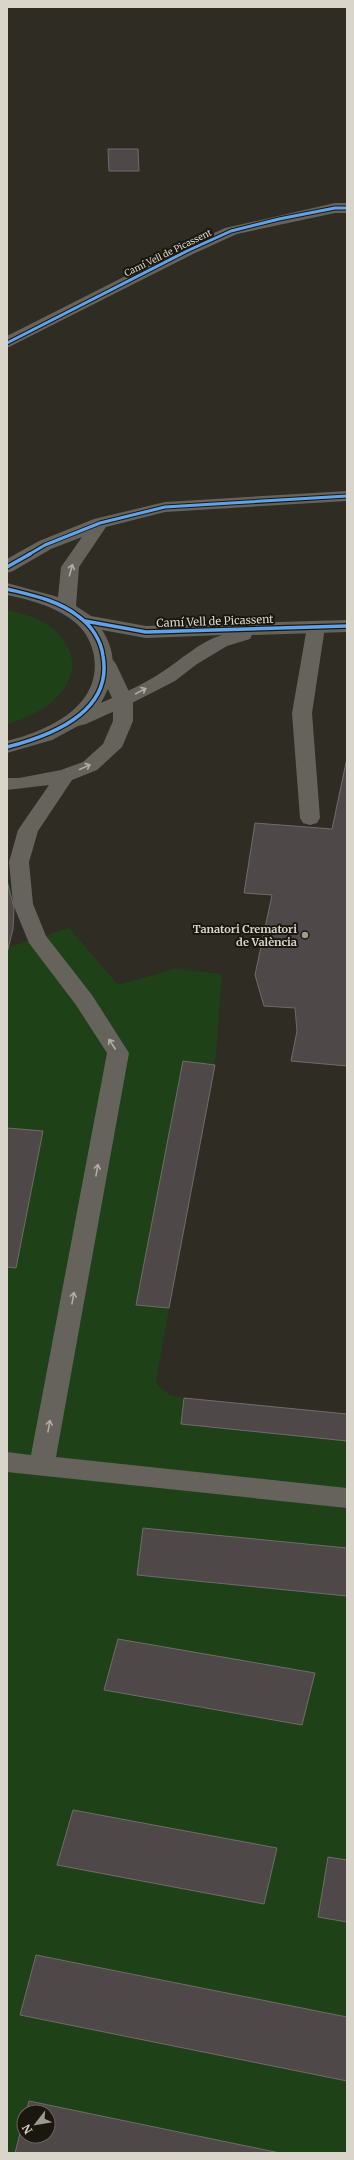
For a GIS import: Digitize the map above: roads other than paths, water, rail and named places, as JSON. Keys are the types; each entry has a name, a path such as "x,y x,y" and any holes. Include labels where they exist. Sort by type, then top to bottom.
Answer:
{"street":[{"name":"Camí Vell de Picassent","path":"7,343 187,251 231,231 279,219 335,208 347,208"},
{"path":"7,567 45,545 100,523 127,515 165,507 347,496"},
{"path":"66,608 70,567 100,523"},
{"path":"7,589 38,596 66,608 84,621 100,642 106,664 123,700 123,721 112,747 90,766 65,776 19,784 7,784"},
{"name":"Camí Vell de Picassent","path":"84,621 146,632 347,626"},
{"path":"310,818 302,713 316,627"},
{"name":"Camí Vell de Picassent","path":"67,724 123,700 168,677 190,660 220,642 269,628"},
{"path":"7,747 34,740 67,724 89,706 102,686 106,664"},
{"path":"42,1464 118,1053 84,1000 36,938 23,904 19,862 28,830 65,776"},
{"path":"7,1462 42,1464 347,1498"}],"place":[{"name":"Tanatori Crematori de València","path":"305,935"}]}
